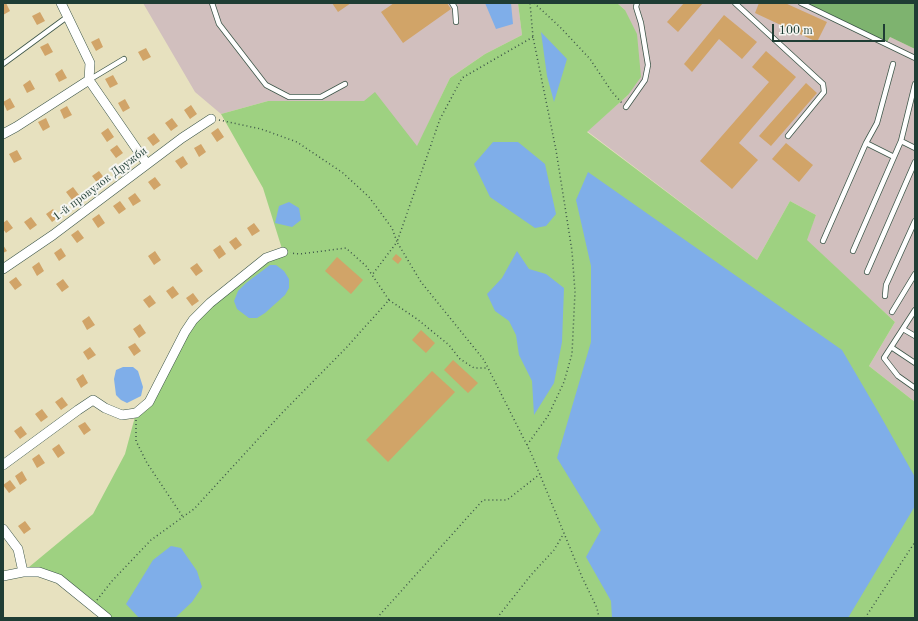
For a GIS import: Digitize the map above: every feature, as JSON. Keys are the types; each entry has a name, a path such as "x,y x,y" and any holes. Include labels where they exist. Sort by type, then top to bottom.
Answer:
{"street":[{"path":"61,3 90,63 89,80 147,164"},
{"path":"3,134 89,80"},
{"name":"1-й провулок Дружби","path":"3,269 52,235 182,138 211,119"},
{"path":"3,465 93,400 105,408 122,415 136,413 149,402 192,320 210,303 260,262 266,258 284,252"},
{"path":"3,529 18,549 23,572"},
{"path":"3,576 23,572 39,572 59,579 107,618"}],"lane":[{"path":"212,3 219,24 266,85 289,97 321,97 345,84"},
{"path":"452,3 455,8 456,22"},
{"path":"626,107 645,80 648,65 641,23 636,7 637,3"},
{"path":"735,3 823,84 824,92 788,136"},
{"path":"801,3 915,58"},
{"path":"3,64 67,17"},
{"path":"89,80 124,60"},
{"path":"823,241 866,143 877,123 893,64"},
{"path":"853,251 894,156 902,141 915,84"},
{"path":"902,141 915,148"},
{"path":"866,143 894,156"},
{"path":"867,272 915,162"},
{"path":"885,296 886,285 915,221"},
{"path":"892,312 915,274"},
{"path":"915,310 884,358 898,376 915,388"},
{"path":"903,328 915,336"},
{"path":"891,348 915,363"}],"path":[{"path":"527,445 548,416 564,382 572,354 575,292 572,251 556,150 533,38 530,3"},
{"path":"534,3 560,27 590,59 612,92 626,107"},
{"path":"372,275 397,242 440,120 462,78 533,38"},
{"path":"211,119 261,129 297,142 343,174 369,197 392,228 397,242 421,282 484,360 540,474 582,577 597,608 599,618"},
{"path":"284,252 300,254 346,248 366,266 389,300 417,319 449,345 460,359 474,368 488,368"},
{"path":"92,606 112,581 151,540 194,509 282,413 346,348 389,300"},
{"path":"136,413 136,441 147,463 183,517"},
{"path":"377,618 482,500 507,500 540,474"},
{"path":"497,618 554,550 564,534"},
{"path":"865,618 915,542"}],"shaded area":[{"path":"143,3 518,3 522,35 485,54 450,78 417,147 364,101 268,101 221,114 195,92"},
{"path":"617,3 801,3 887,44 890,37 915,49 915,402 869,366 895,322 806,240 816,215 790,201 757,260 587,131 628,95 625,10"}],"green space":[{"path":"518,3 617,3 625,10 637,34 641,77 628,95 587,132 757,260 790,201 816,215 807,240 895,322 869,366 915,402 915,618 107,618 59,579 23,572 93,514 125,454 136,413 149,402 185,332 237,280 283,252 263,188 221,114 268,101 364,101 375,92 417,146 450,78 485,54 522,35"},
{"path":"801,3 915,3 915,49 890,37 886,44"}],"water":[{"path":"485,3 511,3 513,24 496,29"},
{"path":"541,32 567,59 554,102 547,76"},
{"path":"493,142 518,142 545,164 556,214 546,226 535,228 490,197 474,164"},
{"path":"588,172 842,350 880,415 915,477 915,506 848,618 612,618 611,601 586,557 601,530 557,458 591,342 591,266 576,200"},
{"path":"289,202 299,208 301,220 292,227 275,223 279,206"},
{"path":"517,251 529,269 546,274 564,288 562,342 554,383 534,415 532,381 519,355 516,335 509,321 495,311 487,294 502,278"},
{"path":"270,265 276,265 284,271 289,279 289,288 285,295 265,313 257,318 249,318 237,309 234,301 238,291 246,283"},
{"path":"123,367 133,367 138,371 143,387 141,396 127,403 116,395 114,379 116,370"},
{"path":"171,546 181,548 197,571 202,587 192,602 175,618 139,618 126,604 153,560"}],"building":[{"path":"3,3 6,3 10,11 3,15"},
{"path":"332,3 351,3 338,12"},
{"path":"394,3 447,3 451,9 403,43 381,12"},
{"path":"684,3 703,3 678,32 667,22"},
{"path":"759,3 785,3 827,22 817,42 755,13"},
{"path":"40,12 45,21 37,25 32,16"},
{"path":"724,15 757,42 742,59 719,39 692,72 684,64"},
{"path":"99,38 103,47 96,51 91,42"},
{"path":"48,43 53,52 45,56 40,47"},
{"path":"146,48 151,57 143,61 138,52"},
{"path":"766,51 796,77 739,143 758,160 732,189 700,161 769,82 752,67"},
{"path":"62,69 67,78 59,82 55,74"},
{"path":"113,75 118,84 110,88 105,79"},
{"path":"30,80 35,89 27,93 23,85"},
{"path":"806,83 817,93 771,146 759,136"},
{"path":"10,98 15,107 7,111 3,102"},
{"path":"125,99 130,108 123,112 118,103"},
{"path":"191,105 197,114 190,119 184,110"},
{"path":"67,106 72,115 64,119 60,110"},
{"path":"46,118 50,127 43,131 38,122"},
{"path":"172,118 178,126 171,131 165,123"},
{"path":"108,128 114,137 107,142 101,133"},
{"path":"218,128 224,137 217,142 211,133"},
{"path":"154,133 160,141 153,146 147,138"},
{"path":"786,143 813,165 799,182 772,159"},
{"path":"201,144 206,152 199,157 194,148"},
{"path":"117,145 123,153 116,158 110,150"},
{"path":"17,150 22,159 14,163 9,154"},
{"path":"183,156 188,164 181,169 175,161"},
{"path":"99,171 105,179 98,184 92,176"},
{"path":"155,177 161,185 154,190 148,182"},
{"path":"73,187 79,195 72,200 66,192"},
{"path":"135,193 141,201 133,206 128,198"},
{"path":"120,201 126,209 119,214 113,206"},
{"path":"53,209 59,217 52,222 46,214"},
{"path":"99,214 105,223 98,228 92,219"},
{"path":"31,217 37,225 30,230 24,222"},
{"path":"7,220 13,228 6,233 3,229 3,223"},
{"path":"254,223 260,231 252,236 247,228"},
{"path":"78,230 84,238 77,243 71,235"},
{"path":"236,237 242,245 235,250 229,242"},
{"path":"3,245 7,251 3,253"},
{"path":"220,245 226,254 219,259 213,250"},
{"path":"61,248 66,256 59,261 54,253"},
{"path":"155,251 161,260 154,265 148,256"},
{"path":"396,254 402,259 398,264 392,259"},
{"path":"337,257 363,280 351,294 325,271"},
{"path":"39,262 44,271 37,276 32,267"},
{"path":"197,263 203,271 196,276 190,268"},
{"path":"16,277 22,285 15,290 9,282"},
{"path":"63,279 69,287 62,292 56,284"},
{"path":"173,286 179,294 172,299 166,291"},
{"path":"193,293 199,301 192,306 186,298"},
{"path":"150,295 156,303 149,308 143,300"},
{"path":"89,316 95,325 87,330 82,321"},
{"path":"140,324 146,333 139,338 133,329"},
{"path":"421,330 435,343 426,353 412,340"},
{"path":"135,343 141,351 134,356 128,347"},
{"path":"90,347 96,355 88,360 83,352"},
{"path":"453,360 478,383 468,393 444,370"},
{"path":"432,371 455,392 388,462 366,440"},
{"path":"83,374 88,383 81,388 76,379"},
{"path":"62,397 68,405 61,410 55,402"},
{"path":"42,409 48,417 41,422 35,414"},
{"path":"85,422 91,430 84,435 78,426"},
{"path":"21,426 27,434 20,439 14,431"},
{"path":"59,444 65,453 58,458 52,449"},
{"path":"39,454 45,463 37,468 32,459"},
{"path":"22,471 27,480 20,485 15,476"},
{"path":"10,480 16,488 9,493 3,485"},
{"path":"25,521 31,529 24,534 18,526"}]}
